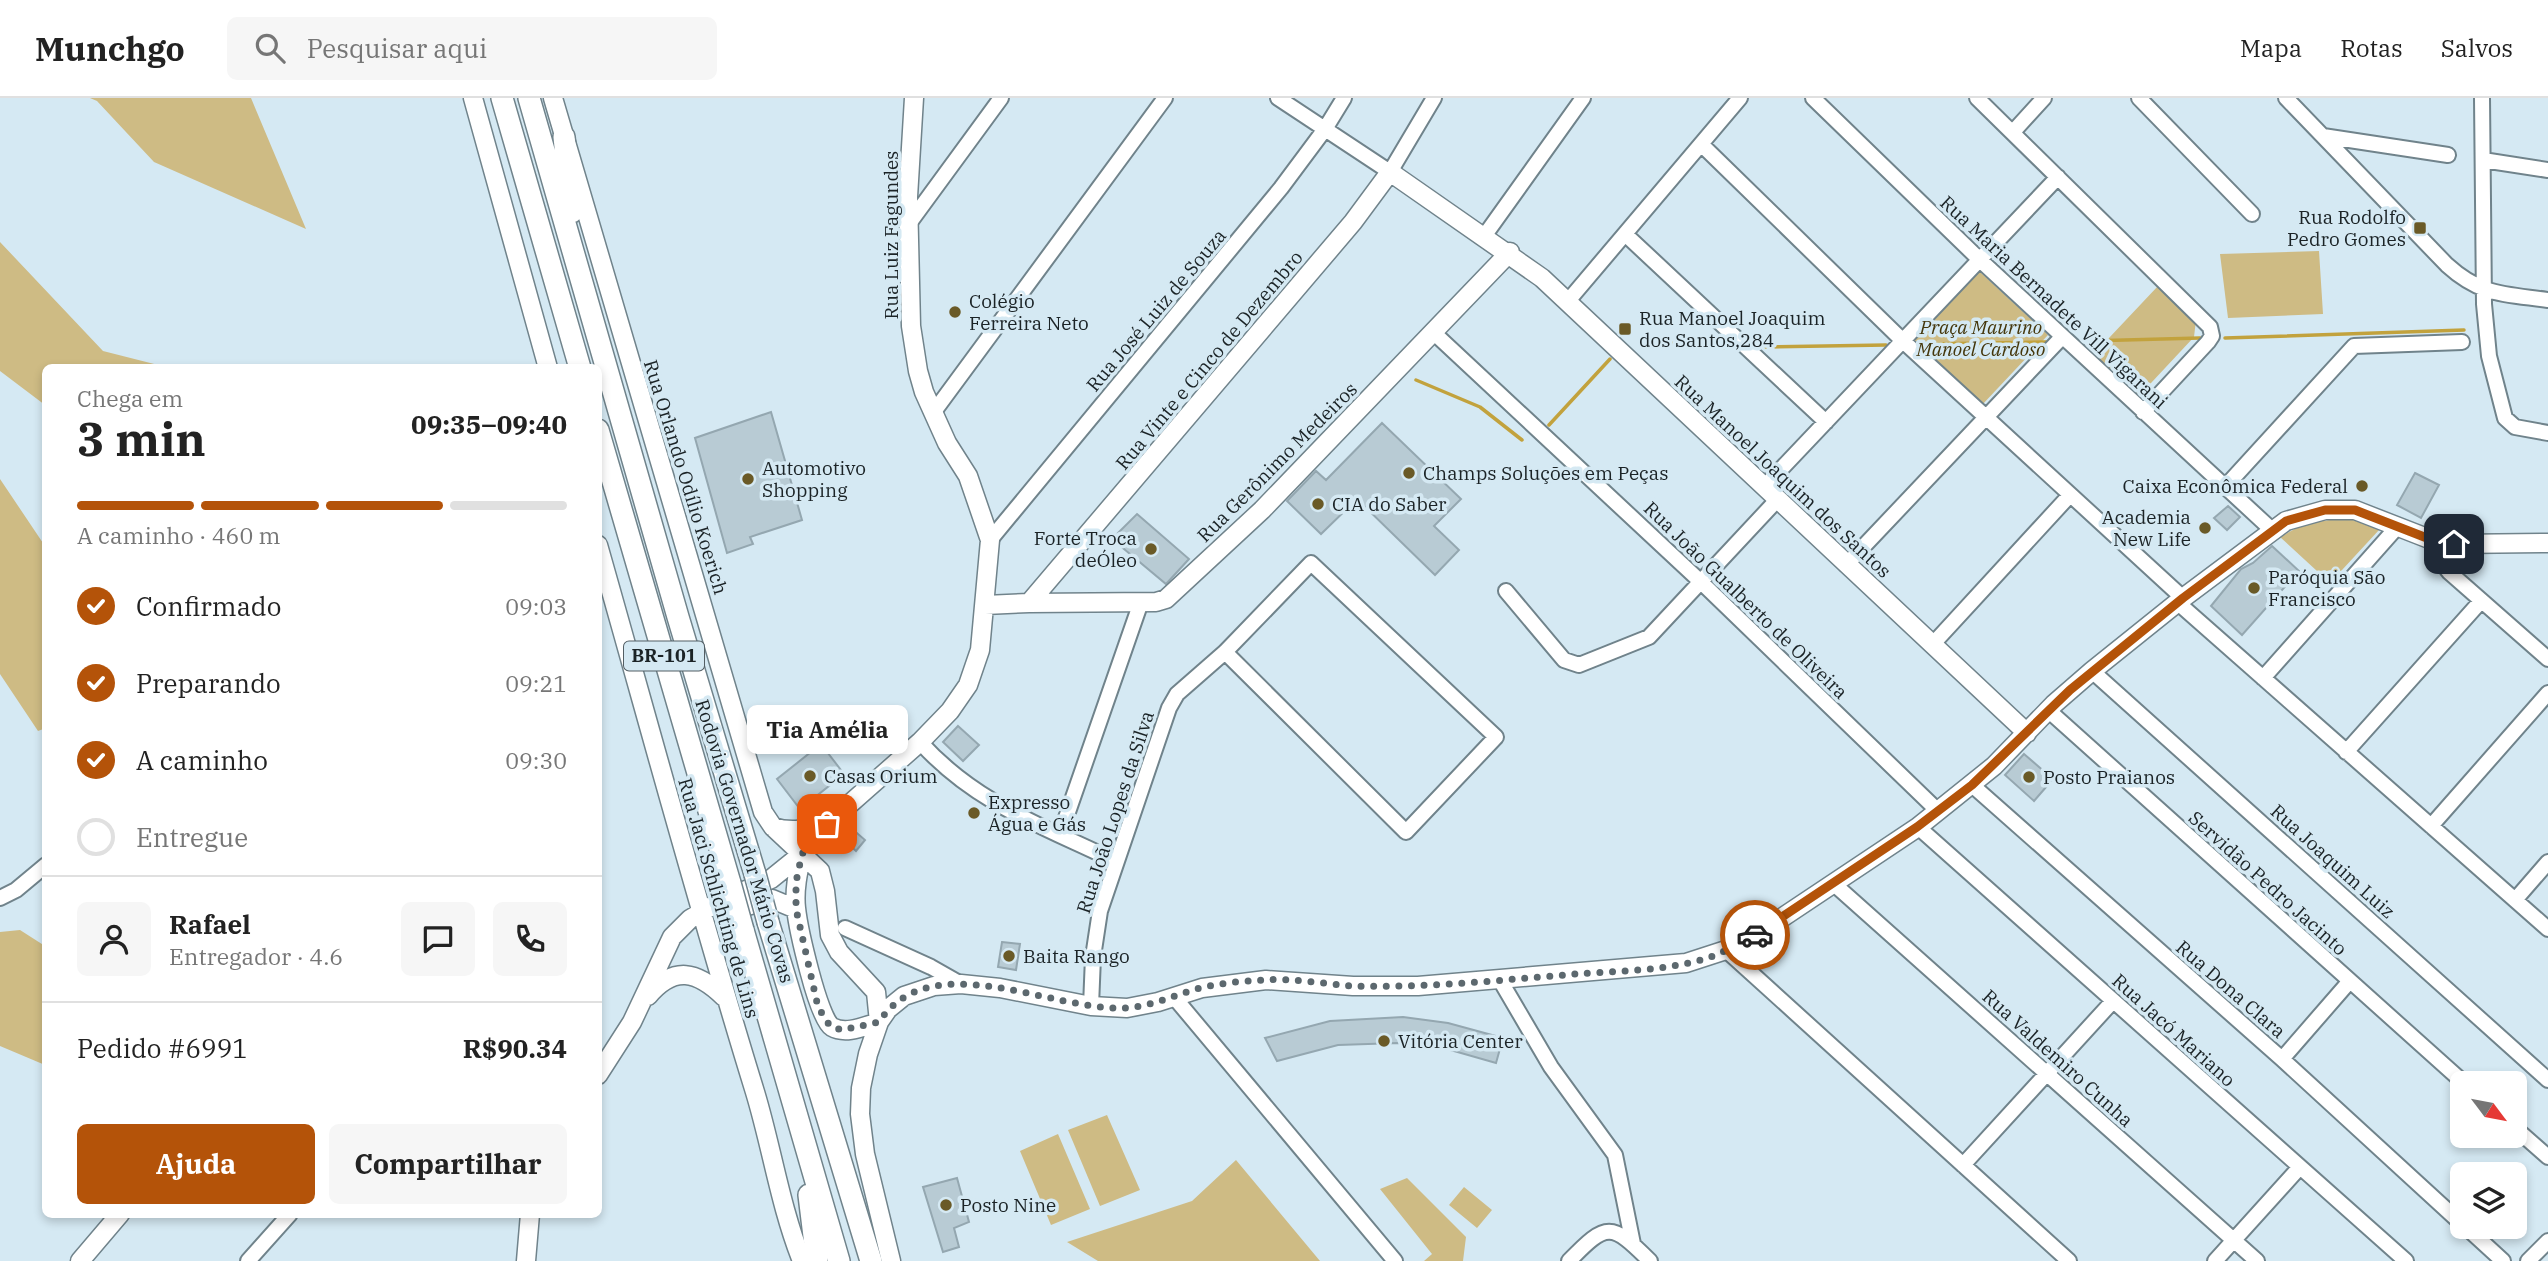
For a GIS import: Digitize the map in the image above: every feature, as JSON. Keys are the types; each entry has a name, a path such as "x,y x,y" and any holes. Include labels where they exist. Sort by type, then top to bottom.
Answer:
{"highway":[{"path":"502,98 579,364"},
{"name":"Rodovia Governador Mário Covas","path":"529,98 678,617 871,1261"},
{"path":"564,137 578,266"},
{"name":"Rodovia Governador Mário Covas","path":"602,444 839,1261"},
{"path":"801,1130 817,1261"}],"main road":[{"path":"473,98 547,364"},
{"name":"Rua Orlando Odílio Koerich","path":"553,98 763,812 773,827 820,871 824,880 827,917 834,944 876,992 879,1022"},
{"name":"Rua Luiz Fagundes","path":"602,1069 619,1046 672,937 690,919 717,903 771,880 802,854 827,824 920,742 950,711 968,685 980,650 990,540 968,476 933,413 914,351 909,308 908,225 914,98"},
{"name":"Rua Manoel Joaquim dos Santos","path":"1390,172 1510,252 1568,301 2027,733"},
{"name":"Rua Vinte e Cinco de Dezembro","path":"1030,603 1353,222 1390,172"},
{"name":"Rua Gerônimo Medeiros","path":"1030,603 1156,602 1176,592 1262,510 1510,252"},
{"path":"891,1261 865,1154 860,1114 861,1088 868,1054 879,1022 888,1009 904,996 934,986 961,984 1000,988 1091,1006 1127,1008 1214,985 1266,980 1418,986 1686,964 1726,950 1756,935 1917,827 1972,785 2092,671 2180,600 2286,521 2310,513 2338,509 2365,512 2432,540 2454,544 2487,546 2548,543"},
{"name":"Rua Jaci Schlichting de Lins","path":"602,570 761,1112 776,1179 802,1261"},
{"path":"985,605 1030,603"},
{"path":"773,827 798,831 827,824"},
{"path":"802,854 796,882 796,909 818,1007 830,1026 842,1030 879,1022"},
{"path":"672,937 682,914 691,877"},
{"path":"701,913 720,914 772,899 796,909"},
{"path":"641,1004 656,986 677,974 703,979 726,999"},
{"path":"79,1261 117,1218"},
{"path":"526,1261 530,1218"}],"street":[{"path":"908,225 1000,98"},
{"path":"933,413 1165,98"},
{"path":"1278,98 1390,172"},
{"name":"Rua José Luiz de Souza","path":"990,540 1281,188 1325,130 1344,98"},
{"name":"Rua Vinte e Cinco de Dezembro","path":"1390,172 1434,98"},
{"path":"1485,236 1583,98"},
{"path":"1568,301 1740,98"},
{"name":"Rua Maria Bernadete Vill Vigarani","path":"1813,98 1979,259 2272,530"},
{"path":"1977,98 2210,327 2212,336 2208,342 2143,412"},
{"path":"2013,132 2044,98"},
{"path":"2139,98 2252,214"},
{"path":"2286,98 2447,265 2471,285 2484,291 2548,300"},
{"path":"2482,98 2486,341 2505,418 2515,427 2548,433"},
{"path":"2323,136 2448,155"},
{"path":"1701,144 1903,341 2263,678 2548,929"},
{"path":"2483,160 2548,170"},
{"path":"1506,591 1564,660 1579,665 1649,637 1701,582 1826,422 2058,177"},
{"path":"1625,234 1826,422"},
{"name":"Rua João Gualberto de Oliveira","path":"1433,332 1701,582 1938,811"},
{"path":"1846,565 2063,337"},
{"path":"2225,487 2354,346 2462,342"},
{"path":"1932,645 2070,495"},
{"path":"2263,678 2398,526"},
{"path":"2432,540 2438,558 2449,572 2548,659"},
{"name":"Rua João Lopes da Silva","path":"1091,1006 1096,933 1115,862 1170,708 1177,694 1226,652 1311,563 1496,737 1406,832 1226,652"},
{"path":"2346,752 2482,601"},
{"path":"1060,835 1141,602"},
{"name":"Rua Joaquim Luiz","path":"2092,671 2548,1080"},
{"path":"2431,826 2548,693"},
{"name":"Servidão Pedro Jacinto","path":"2048,710 2450,1071"},
{"path":"920,742 950,772 978,794 1115,862"},
{"name":"Rua Dona Clara","path":"1972,785 2282,1059 2450,1212"},
{"name":"Rua Jacó Mariano","path":"1917,827 2406,1261"},
{"path":"2515,900 2548,863"},
{"path":"0,898 16,890 42,868"},
{"name":"Rua Valdemiro Cunha","path":"1834,884 2257,1261"},
{"path":"845,928 931,967 961,984"},
{"path":"1726,950 2069,1261"},
{"path":"1500,980 1551,1067 1615,1155 1622,1178 1633,1244"},
{"path":"2282,1059 2349,982"},
{"path":"1174,997 1395,1261"},
{"path":"1962,1165 2113,1001"},
{"path":"2527,1139 2548,1157"},
{"path":"2215,1261 2300,1167"},
{"path":"248,1261 286,1218"},
{"path":"1569,1261 1591,1239 1608,1230 1615,1231 1633,1244 1650,1261"},
{"name":"Rua Dona Clara","path":"2479,1239 2503,1261"},
{"path":"2528,1261 2548,1241"}],"green space":[{"path":"90,98 251,98 306,229 154,162 97,101"},
{"path":"0,242 103,351 154,364 42,364 42,403 0,371"},
{"path":"2319,251 2323,314 2228,318 2220,254"},
{"name":"Praça Maurino Manoel Cardoso","path":"1979,271 2048,335 1982,405 1913,341"},
{"path":"2158,286 2196,320 2194,337 2137,398 2092,356"},
{"path":"0,479 42,542 42,730 38,731 0,674"},
{"path":"2336,519 2353,520 2379,530 2330,583 2280,537 2304,524"},
{"path":"20,930 42,944 42,1064 0,1046 0,932"},
{"path":"1107,1115 1140,1190 1100,1206 1068,1130"},
{"path":"1058,1134 1090,1209 1051,1225 1020,1151"},
{"path":"1236,1160 1320,1261 1098,1261 1067,1242 1192,1201"},
{"path":"1407,1178 1466,1237 1463,1261 1424,1261 1432,1254 1380,1189"},
{"path":"1464,1187 1492,1210 1477,1228 1449,1205"}],"building":[{"name":"Automotivo Shopping","path":"771,412 802,520 750,537 753,544 727,553 695,438"},
{"path":"1382,423 1461,499 1434,526 1459,550 1435,575 1357,499 1321,534 1287,501 1316,471 1326,480"},
{"path":"2415,473 2439,485 2421,518 2397,505"},
{"path":"2228,506 2240,517 2227,530 2214,518"},
{"name":"Forte Troca deÓleo","path":"1137,514 1189,559 1166,584 1112,539"},
{"name":"Paróquia São Francisco","path":"2272,546 2299,571 2242,635 2211,606 2241,569 2253,563"},
{"path":"958,726 979,745 963,761 943,742"},
{"name":"Casas Orium","path":"821,744 844,774 800,809 777,779"},
{"name":"Posto Praianos","path":"2024,754 2053,779 2034,801 2005,775"},
{"path":"850,827 865,840 856,851 841,837"},
{"name":"Baita Rango","path":"1002,942 1020,944 1016,970 998,967"},
{"name":"Vitória Center","path":"1403,1017 1448,1023 1503,1038 1496,1063 1447,1049 1398,1043 1338,1045 1277,1061 1265,1038 1330,1021"},
{"name":"Posto Nine","path":"957,1178 969,1222 954,1228 959,1247 943,1252 923,1187"}],"waterway":[{"path":"2225,338 2464,330"},
{"path":"2087,341 2200,338"},
{"path":"1643,341 1729,348"},
{"path":"1925,344 2046,342"},
{"path":"1766,347 1886,345"},
{"path":"1549,425 1610,359"},
{"path":"1416,380 1480,407 1522,440"}],"way so far":[{"path":"827,824 802,854 796,882 796,909 818,1007 830,1026 842,1030 879,1022 888,1009 904,996 934,986 972,984 1091,1006 1127,1008 1148,1005 1202,988 1266,980 1353,986 1418,986 1652,968 1699,961 1755,935"}],"place":[{"name":"Rua Rodolfo Pedro Gomes","path":"2420,228"},
{"name":"Colégio Ferreira Neto","path":"955,312"},
{"name":"Rua Manoel Joaquim dos Santos,284","path":"1625,329"},
{"name":"Champs Soluções em Peças","path":"1409,473"},
{"name":"Automotivo Shopping","path":"748,479"},
{"name":"Caixa Econômica Federal","path":"2362,486"},
{"name":"CIA do Saber","path":"1318,504"},
{"name":"Academia New Life","path":"2205,528"},
{"name":"Forte Troca deÓleo","path":"1151,549"},
{"name":"Paróquia São Francisco","path":"2254,588"},
{"name":"Casas Orium","path":"810,776"},
{"name":"Posto Praianos","path":"2029,777"},
{"name":"Expresso Água e Gás","path":"974,813"},
{"name":"Tia Amélia","path":"827,824"},
{"name":"Baita Rango","path":"1009,956"},
{"name":"Vitória Center","path":"1384,1041"},
{"name":"Posto Nine","path":"946,1205"}],"route":[{"path":"1755,935 1917,827 1972,785 2070,690 2183,598 2286,521 2325,510 2355,510 2432,540 2454,544"}]}
